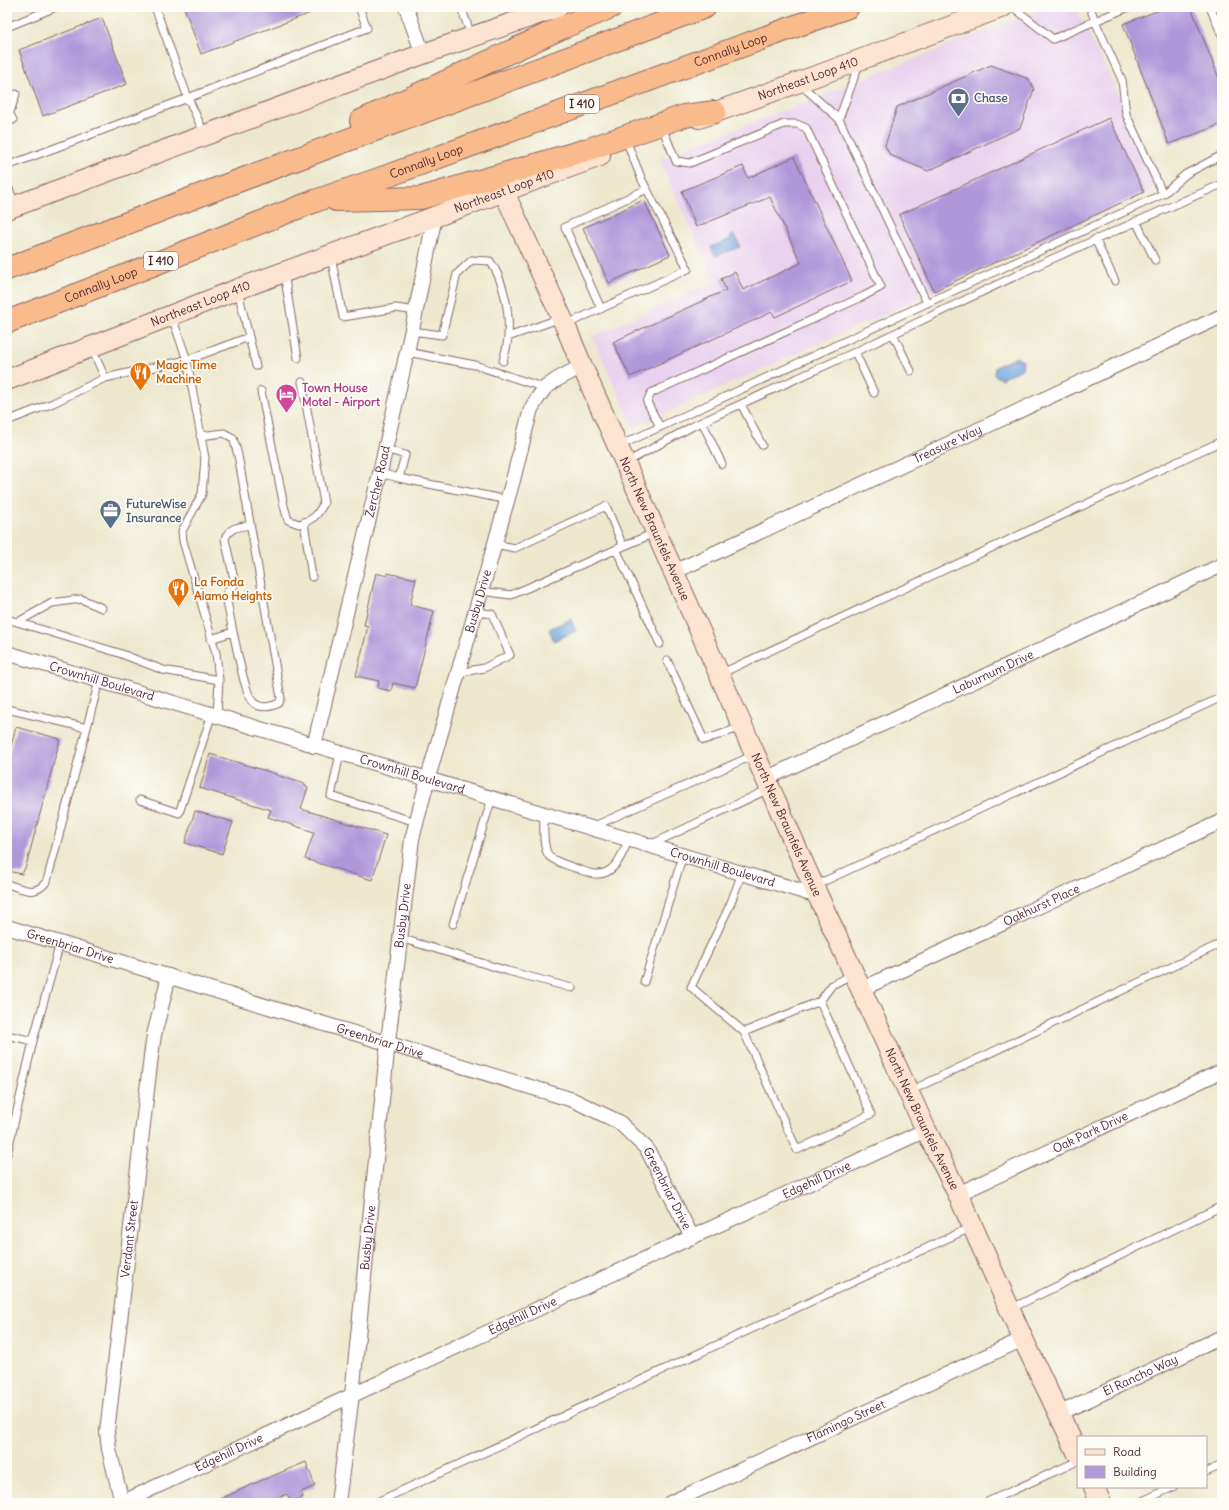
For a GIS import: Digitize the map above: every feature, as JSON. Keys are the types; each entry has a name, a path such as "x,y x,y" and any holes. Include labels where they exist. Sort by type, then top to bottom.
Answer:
{"highway":[{"path":"211,191 559,29 611,7"},
{"path":"7,269 211,191 704,7"},
{"name":"Connally Loop","path":"7,322 315,201 848,7"},
{"path":"315,201 421,198 586,150 684,116 716,112"}],"main road":[{"path":"11,207 423,54 558,7"},
{"name":"Northeast Loop 410","path":"7,380 238,289 1003,7"},
{"name":"North New Braunfels Avenue","path":"504,192 767,784 908,1092 958,1194 1023,1340 1077,1452"},
{"path":"1094,1488 1101,1503"}],"street":[{"path":"406,7 423,54"},
{"name":"Zercher Road","path":"314,746 380,473 412,331 435,216"},
{"name":"Treasure Way","path":"674,572 1222,316"},
{"name":"Busby Drive","path":"338,1503 352,1395 388,1042 412,839 428,778 508,500 531,409 536,399 545,388 556,380 582,366"},
{"name":"Laburnum Drive","path":"767,784 1222,565"},
{"name":"Crownhill Boulevard","path":"7,654 314,746 428,778 742,873 816,891"},
{"name":"Oakhurst Place","path":"858,982 1222,821"},
{"name":"Greenbriar Drive","path":"7,927 388,1042 572,1100 619,1122 647,1149 692,1237"},
{"name":"Verdant Street","path":"121,1503 108,1449 107,1432 151,1056 154,1035 169,976"},
{"name":"Oak Park Drive","path":"958,1194 1222,1071"},
{"name":"Edgehill Drive","path":"121,1503 692,1237 926,1130"},
{"name":"El Rancho Way","path":"1058,1414 1222,1337"},
{"name":"Flamingo Street","path":"670,1503 1023,1340"}],"lane":[{"path":"7,27 56,7"},
{"path":"155,7 188,98 205,135"},
{"path":"7,166 188,98 367,28 359,7"},
{"path":"461,7 471,37"},
{"path":"1013,7 1053,39 1129,7"},
{"path":"1090,7 1122,80 1126,114 1163,194"},
{"path":"1210,7 1222,35"},
{"path":"839,119 860,60"},
{"path":"798,83 839,119 927,303"},
{"path":"8,110 16,94"},
{"path":"7,122 13,120 8,110 8,96"},
{"path":"660,427 647,402 651,393 881,287 806,128 797,124 784,124 690,163 676,161 664,132"},
{"path":"508,337 563,322 601,309 688,269 647,189 628,145"},
{"path":"622,455 660,427 1163,194 1186,174 1222,155"},
{"path":"7,184 11,207"},
{"path":"622,455 742,404 1095,239 1222,184"},
{"path":"601,309 565,228 647,189"},
{"path":"1136,221 1155,260"},
{"path":"1095,239 1115,281"},
{"path":"331,255 343,318 396,308 416,311"},
{"path":"412,331 442,335 457,274 472,260 490,261 496,270 508,310 508,337 503,361"},
{"path":"284,272 298,358"},
{"path":"238,289 256,366"},
{"path":"140,800 179,813 214,715 219,680 216,653 182,536 182,531 202,494 204,458 187,360 171,315"},
{"path":"894,334 911,371"},
{"path":"7,420 53,403 105,378 187,360 249,337"},
{"path":"92,346 105,378"},
{"path":"407,352 476,365 545,388"},
{"path":"855,352 874,393"},
{"path":"261,391 282,499 288,520 299,524 319,514 324,503 302,382"},
{"path":"742,404 762,445"},
{"path":"702,422 722,464"},
{"path":"200,436 224,433 233,438 238,455 281,698 279,702 264,707 254,703 247,694 226,596 234,586 234,579 225,539 227,534 236,527 250,525"},
{"path":"719,674 1222,441"},
{"path":"385,449 405,455 399,478"},
{"path":"380,473 508,500"},
{"path":"495,544 515,548 606,506 624,546"},
{"path":"304,522 312,577"},
{"path":"482,591 511,595 656,532"},
{"path":"616,549 660,644"},
{"path":"18,622 52,603 81,599 102,608"},
{"path":"458,673 484,668 510,655 492,614 476,612"},
{"path":"7,619 119,653 163,670 219,680"},
{"path":"212,639 233,632"},
{"path":"667,660 704,740 742,727"},
{"path":"7,884 33,892 42,888 47,881 99,681"},
{"path":"816,891 1222,697"},
{"path":"7,710 87,728"},
{"path":"340,753 331,796 416,822"},
{"path":"591,827 755,755"},
{"path":"650,845 767,784"},
{"path":"453,924 492,798"},
{"path":"544,813 544,843 549,856 559,862 587,872 598,874 608,872 618,862 629,839"},
{"path":"644,982 683,855"},
{"path":"742,873 730,905 690,987 744,1032 797,1150 871,1114 820,1001"},
{"path":"400,938 508,971 572,988"},
{"path":"7,1154 32,1041 60,943"},
{"path":"908,1092 1222,943"},
{"path":"744,1032 820,1001 832,984 858,982"},
{"path":"7,1035 32,1041"},
{"path":"1010,1309 1222,1206"},
{"path":"375,1503 973,1227"},
{"path":"985,1503 1077,1461"},
{"path":"1207,1472 1222,1465"},
{"path":"1138,1503 1171,1488"}],"shaded area":[{"path":"1047,7 1076,7 1162,185 913,301 634,427 592,337 715,281 659,159"}],"water":[{"path":"732,235 736,237 740,247 715,256 711,247 729,240"},
{"path":"1016,357 1023,361 1022,369 1001,379 994,375 995,367"},
{"path":"571,619 576,631 554,641 549,629"}],"building":[{"path":"184,7 324,7 324,8 201,54"},
{"path":"1167,7 1191,7 1222,86 1222,124 1169,144 1123,24"},
{"path":"102,18 127,84 43,116 19,50"},
{"name":"Chase","path":"991,65 1029,79 1034,89 1020,128 928,171 890,155 885,146 897,107"},
{"path":"1109,118 1144,192 934,291 899,215"},
{"path":"794,157 852,281 775,317 772,312 630,377 613,342 726,290 721,279 735,272 743,290 801,263 770,197 696,227 682,191 743,166 748,178"},
{"path":"644,200 670,255 609,283 583,228"},
{"path":"376,573 387,576 387,573 416,579 410,605 434,611 415,688 393,683 391,691 378,688 379,681 356,676 368,626 364,625"},
{"path":"16,727 60,739 26,866 22,874 7,871 7,762"},
{"path":"210,754 305,784 304,785 308,787 301,809 386,835 372,880 305,859 314,832 268,817 271,810 200,788"},
{"path":"195,811 233,822 222,854 185,843"},
{"path":"306,1462 315,1486 301,1492 303,1497 291,1502 287,1494 266,1503 212,1503 253,1484"}],"place":[{"name":"Chase","path":"959,118"},
{"name":"Magic Time Machine","path":"140,392"},
{"name":"Town House Motel - Airport","path":"286,414"},
{"name":"FutureWise Insurance","path":"111,530"},
{"name":"La Fonda Alamo Heights","path":"178,608"}]}
